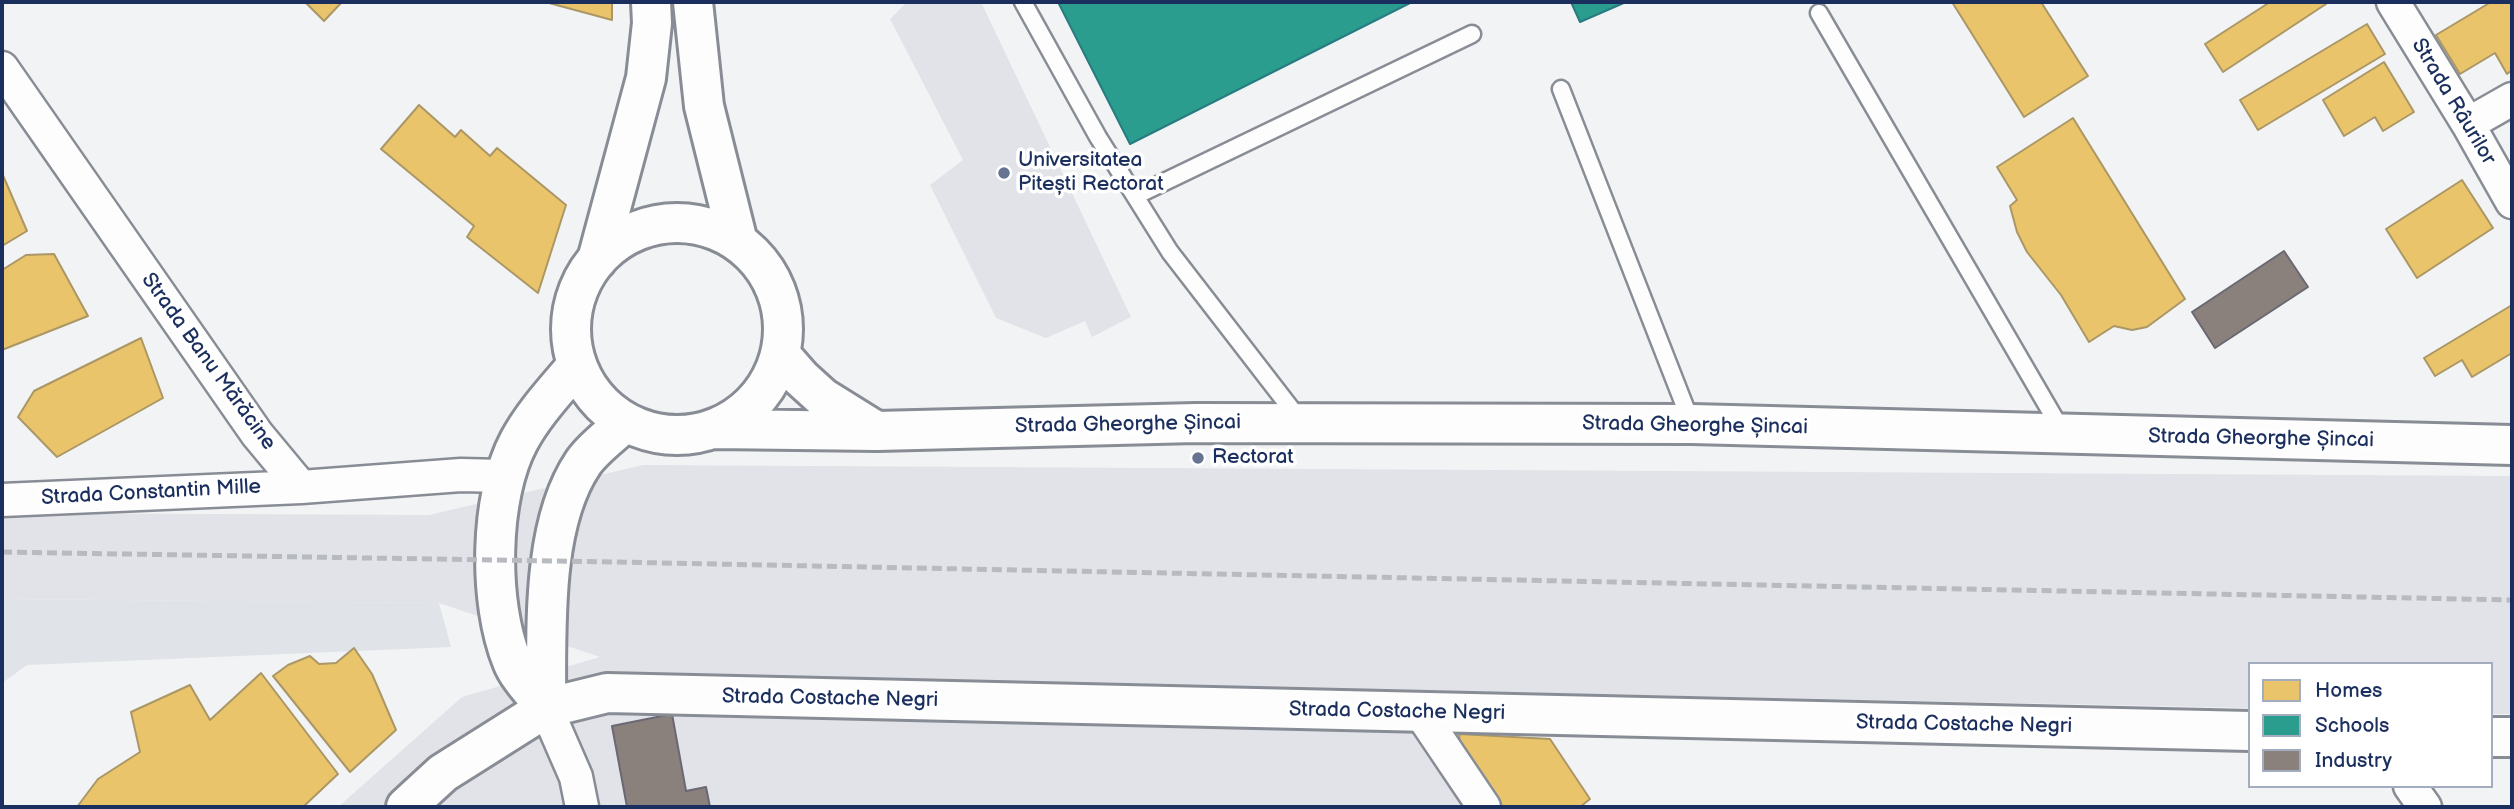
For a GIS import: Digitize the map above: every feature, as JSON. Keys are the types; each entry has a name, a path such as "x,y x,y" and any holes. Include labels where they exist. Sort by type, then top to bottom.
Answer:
{"main road":[{"path":"597,260 620,240 649,227 669,224 710,228 738,242 761,264 777,292 783,323 780,354 767,386 744,412 715,429 685,436 654,433 625,422 605,407 589,387 577,365 571,337 573,310 582,284 597,260 646,78 652,23 651,2"},
{"path":"693,2 704,106 738,242"},
{"path":"780,354 822,398 877,431"},
{"path":"546,708 512,663 496,601 496,536 505,476 518,444 533,418 577,365"},
{"path":"546,708 548,601 557,526 567,494 584,461 625,422"},
{"name":"Strada Gheorghe Șincai","path":"715,429 877,431 1196,423 1692,425 2512,445"},
{"name":"Strada Costache Negri","path":"406,807 443,773 546,708 607,694 2248,731"},
{"path":"2493,737 2512,737"}],"street":[{"name":"Strada Râurilor","path":"2393,2 2469,124 2512,202"},
{"name":"Strada Banu Mărăcine","path":"2,68 257,434 301,487"},
{"path":"2469,124 2512,99"},
{"path":"301,487 461,475 505,476"},
{"name":"Strada Constantin Mille","path":"2,500 301,487"},
{"path":"546,708 576,777 582,807"},
{"path":"1420,712 1484,807"},
{"path":"2411,788 2425,807"}],"lane":[{"path":"1023,2 1098,137 1170,252 1302,423"},
{"path":"1819,13 2064,434"},
{"path":"1135,196 1472,34"},
{"path":"1561,89 1692,425"}],"shaded area":[{"name":"Universitatea Pitești Rectorat","path":"907,2 981,2 1131,317 1092,337 1085,321 1046,338 996,318 930,185 963,160 890,19"},
{"path":"643,465 2512,476 2512,714 2493,714 2493,662 2248,662 2248,708 1406,690 1474,807 338,807 462,697 600,657 439,603 2,599 2,513 429,515"},
{"path":"2,599 439,603 451,647 27,665 2,683"}],"building: Homes":[{"path":"305,2 342,2 324,21"},
{"path":"612,2 612,20 549,3"},
{"path":"1952,2 2041,2 2088,76 2024,117"},
{"path":"2270,2 2326,4 2223,72 2205,44"},
{"path":"2491,2 2512,2 2512,70 2507,74 2495,53 2460,74 2436,35"},
{"path":"2367,24 2385,54 2258,130 2240,100"},
{"path":"2384,62 2414,112 2383,131 2375,117 2344,136 2323,100"},
{"path":"419,105 455,137 461,130 490,156 497,148 566,205 538,293 467,237 474,226 381,149"},
{"path":"2073,118 2185,299 2147,327 2132,330 2114,326 2089,342 2061,295 2027,252 2017,232 2010,206 2017,200 1997,167"},
{"path":"2,173 27,231 2,246"},
{"path":"2462,180 2493,228 2417,278 2386,229"},
{"path":"54,254 88,316 2,350 2,270 26,255"},
{"path":"2512,305 2512,353 2472,377 2462,360 2435,376 2424,358"},
{"path":"141,338 163,398 57,457 18,417 34,391"},
{"path":"354,648 372,674 396,730 350,772 273,676 288,665 310,656 319,664 336,663"},
{"path":"261,673 338,774 303,807 77,807 98,779 140,752 131,712 190,685 210,720"},
{"path":"1459,734 1550,739 1590,799 1580,807 1498,807 1462,758"}],"building: Schools":[{"path":"1058,2 1412,2 1130,144"},
{"path":"1571,2 1626,2 1580,22"}],"building: Industry":[{"path":"2284,251 2308,287 2215,348 2192,312"},
{"path":"672,714 686,791 706,787 710,807 627,807 612,726"}],"railway":[{"path":"2,552 2512,600"}],"place":[{"name":"Universitatea Pitești Rectorat","path":"1004,173"},
{"name":"Rectorat","path":"1198,458"}]}
